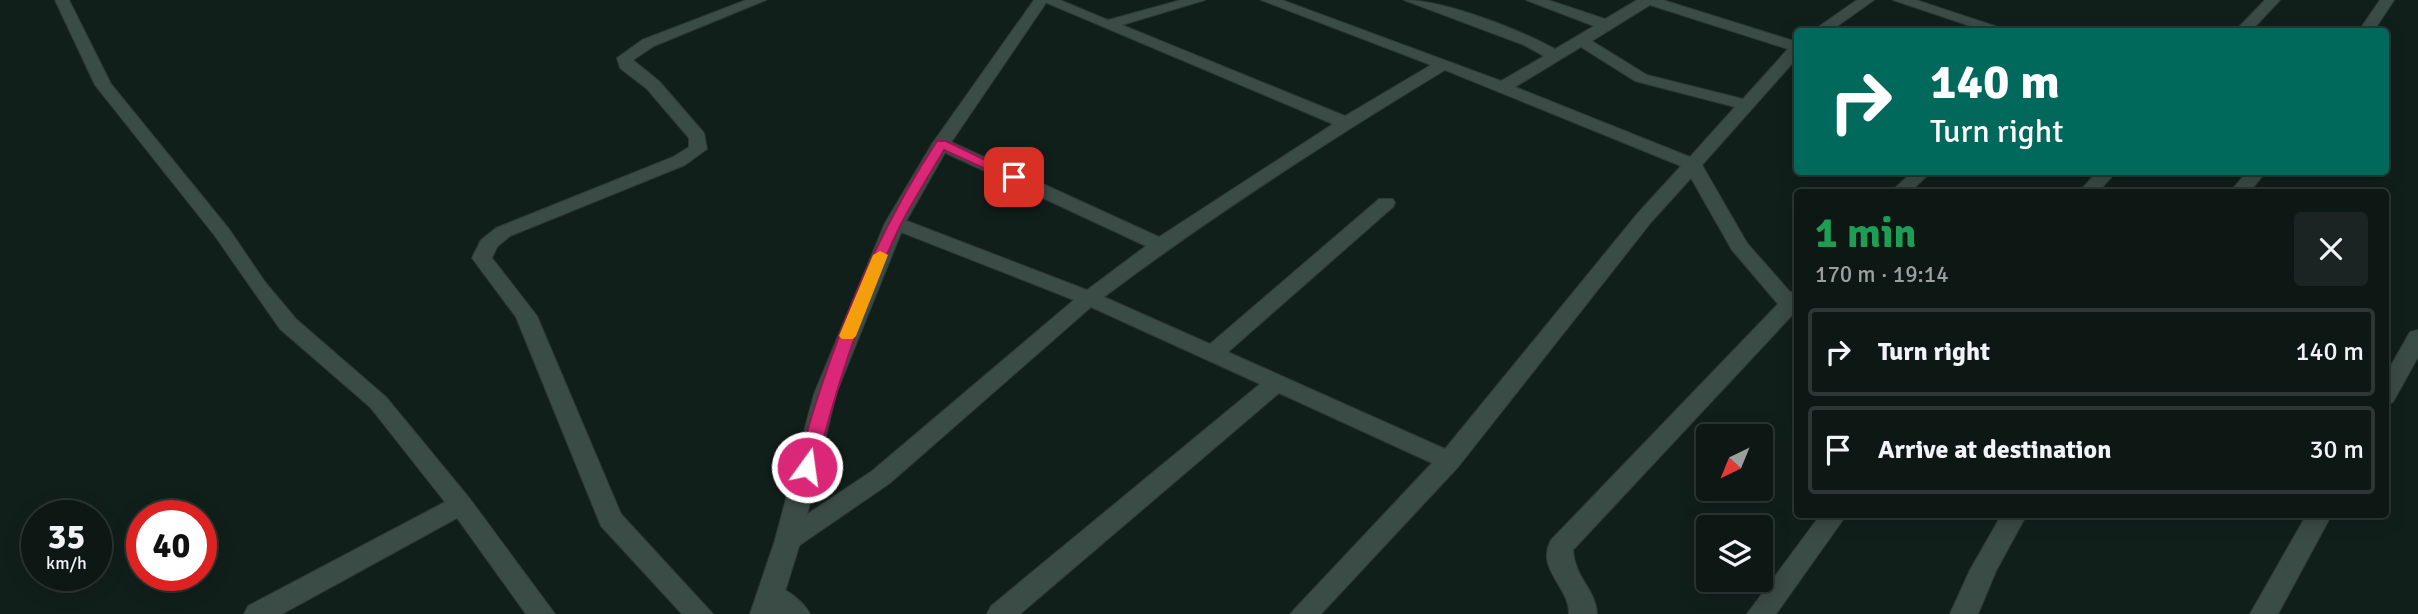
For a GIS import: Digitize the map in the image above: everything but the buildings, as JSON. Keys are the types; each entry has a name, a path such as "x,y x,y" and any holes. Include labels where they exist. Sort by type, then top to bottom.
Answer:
{"street":[{"path":"62,0 103,85 222,233 258,286 288,324 377,402 461,505 541,614"},
{"path":"699,614 610,519 526,316 482,258 488,244 503,232 679,161 698,149 698,137 653,85 625,65 625,58 648,43 759,0"},
{"path":"796,614 769,604 825,394 895,223 942,144 1041,0"},
{"path":"1047,0 1346,123"},
{"path":"1109,24 1198,0"},
{"path":"1268,0 1444,64 1692,164 1739,246 1794,301 1560,547 1561,568 1583,604 1583,614"},
{"path":"1411,0 1530,42 1556,56"},
{"path":"1534,0 1606,25"},
{"path":"1502,88 1648,0 1794,47"},
{"path":"1824,28 1867,0"},
{"path":"1900,0 1993,28"},
{"path":"2245,28 2273,0"},
{"path":"2368,28 2387,0"},
{"path":"1580,40 1641,78 1746,105"},
{"path":"1304,614 1449,461 1645,217 1794,51"},
{"path":"788,540 881,477 1089,298 1160,245 1346,123 1444,64"},
{"path":"942,144 1160,245"},
{"path":"1903,189 1920,175"},
{"path":"2091,189 2103,175"},
{"path":"2242,189 2254,175"},
{"path":"1212,354 1387,202"},
{"path":"895,223 1089,298 1449,461"},
{"path":"2389,390 2418,337"},
{"path":"1001,614 1275,384"},
{"path":"258,614 461,505"},
{"path":"1761,614 1832,518"},
{"path":"1964,614 1983,570 2013,518"},
{"path":"2264,614 2318,518"}],"slow traffic":[{"path":"848,336 880,255"}],"route":[{"path":"807,467 825,394 861,299 895,223 942,144 1014,177"}]}
